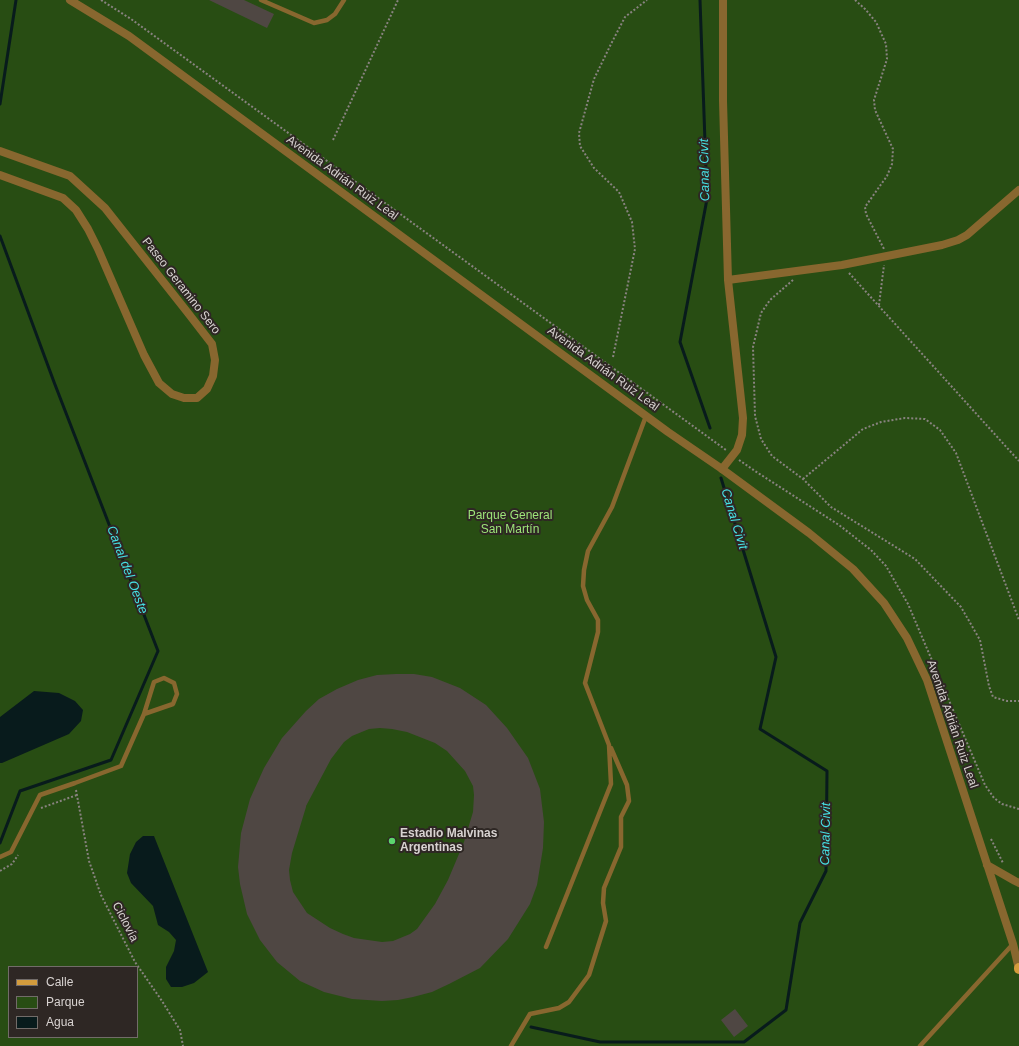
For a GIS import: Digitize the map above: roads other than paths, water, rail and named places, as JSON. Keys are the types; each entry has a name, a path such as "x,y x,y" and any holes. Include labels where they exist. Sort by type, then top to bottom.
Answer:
{"street":[{"path":"722,469 736,450 742,436 743,418 728,280 723,101 723,0"},
{"name":"Avenida Adrián Ruiz Leal","path":"74,1 129,36 646,416 722,469 853,569 884,603 907,638 927,680 1013,944 1019,968"},
{"name":"Paseo Geramino Sero","path":"0,151 70,176 105,208 212,344 216,360 213,376 207,389 197,398 184,398 172,394 159,383 131,327 98,249 76,210 63,198 0,175"},
{"path":"728,280 842,265 942,245 958,240 976,228 1019,190"},
{"path":"987,865 1019,883"}],"lane":[{"path":"261,0 314,23 327,20 335,14 344,0"},
{"path":"511,1046 530,1014 559,1008 569,1002 589,975 606,921 603,903 604,888 621,847 621,817 629,800 627,785 585,683 598,632 598,620 587,600 583,586 584,570 588,551 612,507 646,416"},
{"path":"0,857 10,852 40,795 75,784 121,766 144,714 154,682 164,678 174,683 177,694 173,704 144,714"},
{"path":"546,947 611,784 609,744"},
{"path":"920,1046 1013,944"}],"water":[{"path":"34,691 59,693 75,701 83,710 81,721 69,734 0,763 0,717"},
{"path":"143,836 154,836 208,972 194,983 182,987 171,987 166,979 166,967 174,951 176,940 169,932 158,925 153,906 131,883 127,873 130,854 136,842"}],"waterway":[{"name":"Canal del Oeste","path":"0,104 16,0"},
{"name":"Canal Civit","path":"700,0 707,199 680,342 710,428"},
{"name":"Canal del Oeste","path":"0,236 54,382 158,651 111,760 20,791 0,843"},
{"name":"Canal Civit","path":"531,1027 600,1042 744,1042 786,1010 800,923 826,871 827,771 760,729 776,657 721,478"}],"place":[{"name":"Estadio Malvinas Argentinas","path":"392,841"}],"park label":[{"name":"Parque General San Martín","path":"510,523"}]}
